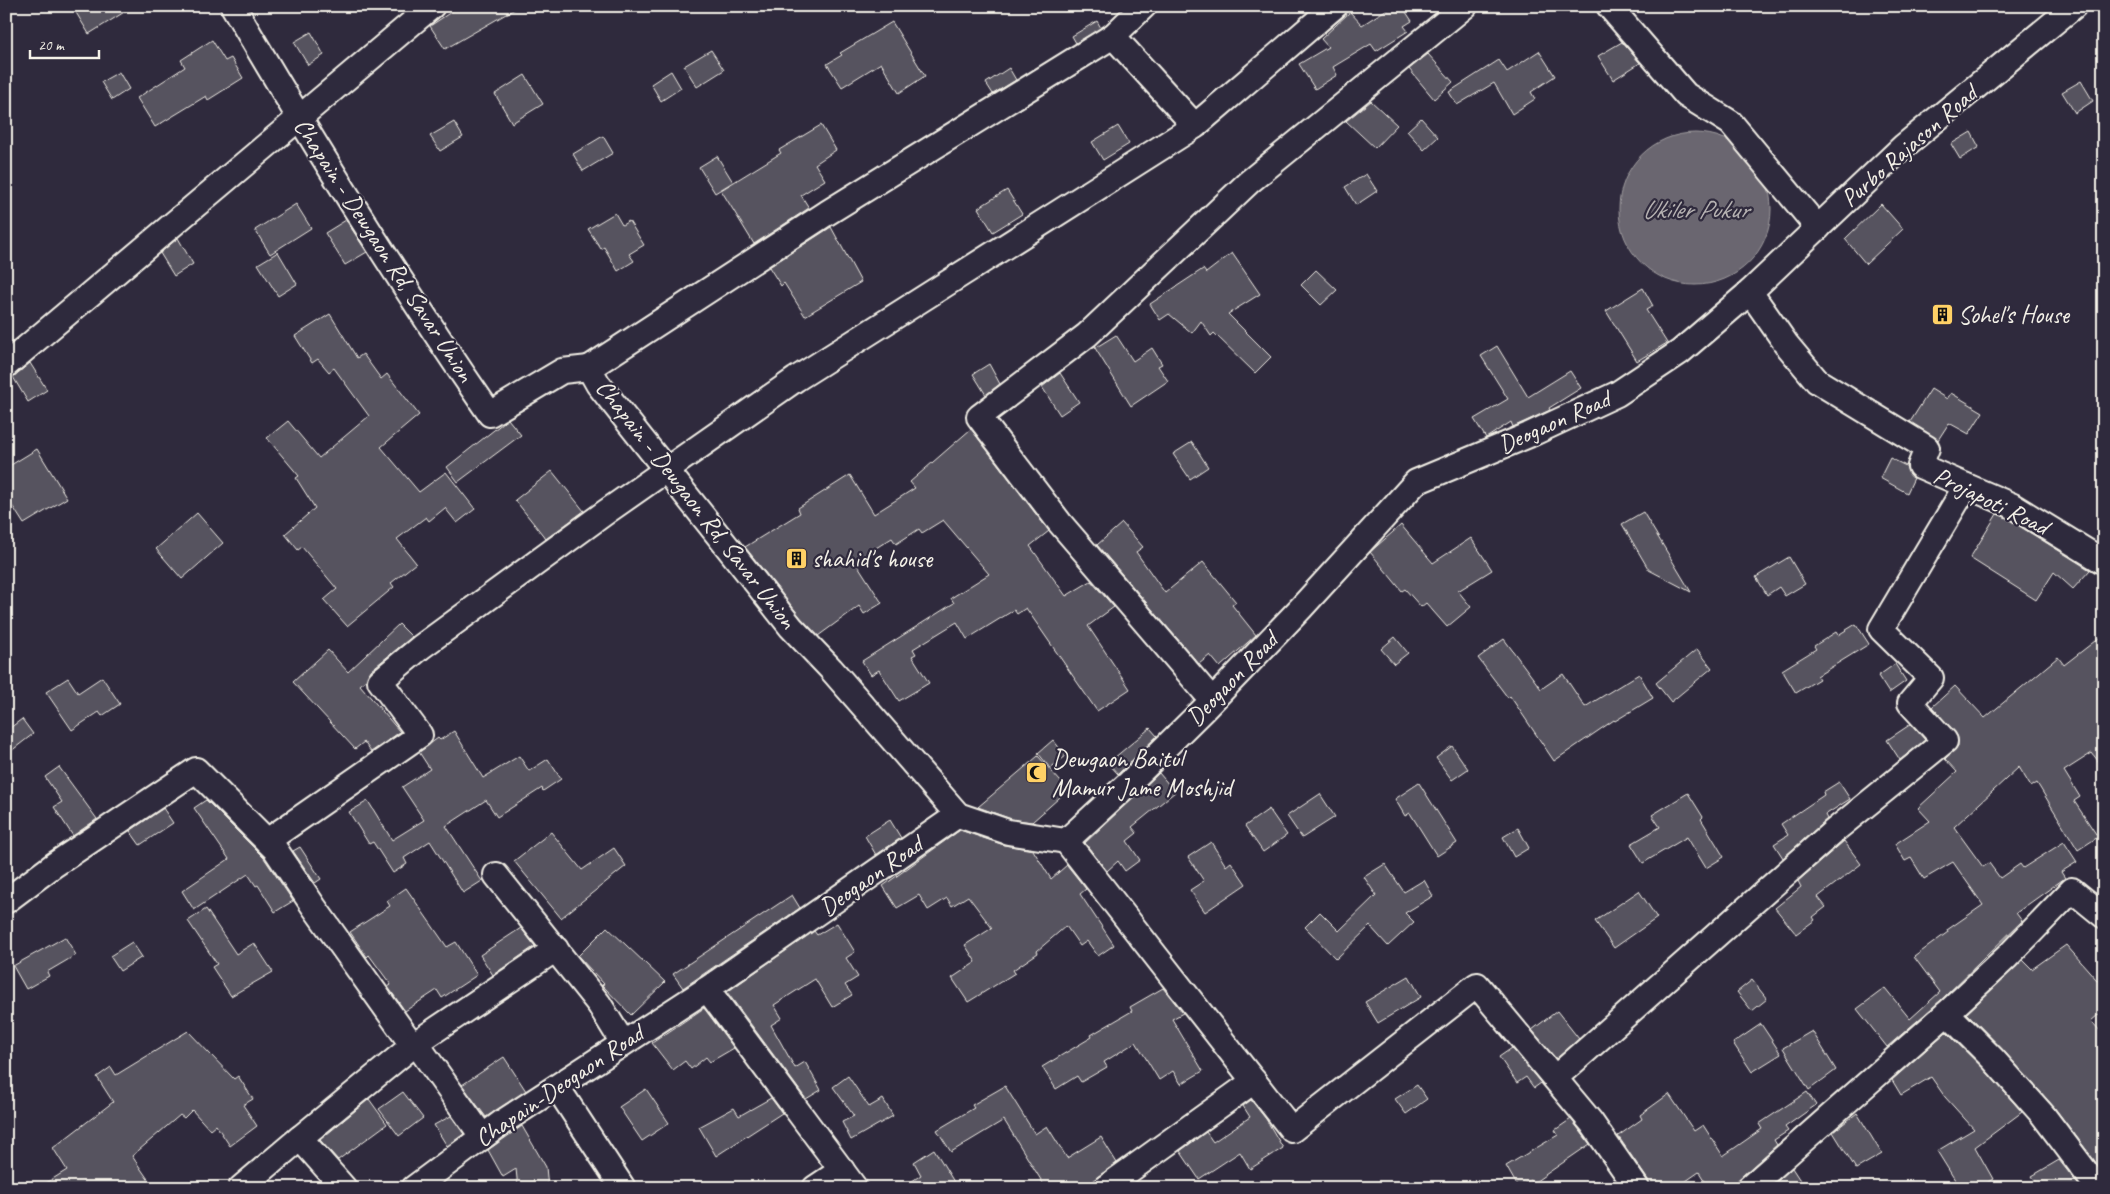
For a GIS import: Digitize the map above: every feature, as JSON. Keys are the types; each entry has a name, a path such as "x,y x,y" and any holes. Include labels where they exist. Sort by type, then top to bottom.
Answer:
{"street":[{"name":"Chapain - Dewgaon Rd, Savar Union","path":"232,6 299,120 443,346 490,414 562,371 589,368 598,384 665,470 792,627 958,815"},
{"path":"6,365 432,6"},
{"path":"589,368 827,212 1113,36 1144,6"},
{"path":"267,841 420,735 380,681 421,647 665,470 796,379 1195,126 1335,6"},
{"path":"1212,700 1060,523 979,417 1087,335 1249,182 1465,6"},
{"path":"1609,6 1686,96 1731,123 1818,228"},
{"name":"Purbo Rajason Road","path":"1750,292 1904,146 2074,6"},
{"path":"1113,36 1195,126"},
{"name":"Deogaon Road","path":"1066,841 1129,783 1212,700 1301,608 1416,482 1528,436 1617,394 1680,352 1750,292"},
{"name":"Projapoti Road","path":"1750,292 1787,345 1817,381 1927,448 1920,466 2010,505 2104,562"},
{"path":"1555,1078 1834,830 1945,740 1910,703 1932,678 1881,629 1966,486"},
{"path":"6,901 54,865 196,770 275,849 314,907 482,1136"},
{"path":"958,815 1008,832 1066,841 1292,1130 1477,986 1591,1122 1637,1188"},
{"name":"Deogaon Road","path":"706,989 958,815"},
{"path":"496,875 599,1004 623,1043"},
{"path":"1749,1188 1947,1013 2007,957 2072,890 2104,916"},
{"path":"241,1188 415,1045 556,950"},
{"path":"706,989 849,1179 815,1188"},
{"name":"Chapain-Deogaon Road","path":"428,1183 482,1136 706,989"},
{"path":"1947,1013 1993,1059 2043,1115 2098,1188"},
{"path":"1105,1188 1254,1082"},
{"path":"557,1087 623,1188"},
{"path":"300,1138 344,1188"}],"water":[{"name":"Ukiler Pukur","path":"1695,133 1724,139 1737,146 1748,156 1758,167 1765,180 1771,209 1765,238 1758,251 1748,262 1737,272 1724,279 1695,285 1666,279 1653,272 1642,262 1632,251 1625,238 1619,209 1625,180 1632,167 1642,156 1653,146 1666,139"}],"building":[{"path":"72,6 134,6 89,34"},
{"path":"460,6 520,6 445,49 430,26"},
{"path":"1392,6 1402,6 1412,21 1404,26 1408,31 1376,51 1371,44 1333,67 1337,75 1315,89 1299,64 1328,47 1321,39 1350,12 1362,25"},
{"path":"1097,21 1101,28 1076,43 1072,36"},
{"path":"892,22 925,76 899,93 881,63 842,87 827,64 842,55 840,53"},
{"path":"311,32 324,55 308,65 294,42"},
{"path":"212,40 225,61 231,58 243,78 208,100 206,96 155,127 137,98 185,67 181,60"},
{"path":"1622,42 1640,63 1613,80 1598,56"},
{"path":"711,50 724,70 697,87 684,66"},
{"path":"1539,51 1555,76 1531,92 1535,99 1512,114 1494,83 1457,105 1449,92 1499,60 1507,72"},
{"path":"1428,54 1453,82 1434,99 1409,69"},
{"path":"1009,68 1016,80 993,94 986,83"},
{"path":"671,71 681,88 661,101 651,84"},
{"path":"119,72 129,89 112,100 101,82"},
{"path":"525,75 543,104 512,123 495,94"},
{"path":"2081,81 2093,101 2075,113 2062,92"},
{"path":"1371,101 1397,125 1375,148 1346,121"},
{"path":"1421,118 1438,137 1424,150 1407,131"},
{"path":"454,122 463,137 440,151 430,136"},
{"path":"821,125 836,150 815,164 825,180 801,195 809,208 754,244 721,190 781,153 779,150"},
{"path":"1118,126 1129,144 1103,160 1092,142"},
{"path":"1971,132 1979,147 1960,159 1951,144"},
{"path":"603,136 613,153 583,171 573,154"},
{"path":"717,156 733,182 715,193 699,167"},
{"path":"1366,174 1377,191 1356,205 1345,187"},
{"path":"1007,190 1022,214 993,232 978,208"},
{"path":"296,204 311,228 270,254 255,230"},
{"path":"1881,204 1903,229 1866,264 1845,239"},
{"path":"615,213 622,225 629,221 644,245 629,254 634,261 618,271 604,247 601,249 588,229"},
{"path":"346,220 367,252 345,265 325,233"},
{"path":"831,227 861,282 805,316 784,283 781,286 769,267"},
{"path":"178,238 193,264 174,276 160,253"},
{"path":"278,252 297,284 278,296 258,264"},
{"path":"1232,253 1260,294 1228,314 1271,357 1255,373 1214,333 1211,336 1201,321 1192,333 1169,314 1160,320 1150,304 1203,269 1206,273"},
{"path":"1316,270 1337,290 1321,305 1301,285"},
{"path":"1643,288 1653,306 1646,310 1667,343 1637,361 1606,311"},
{"path":"330,314 357,358 363,354 381,379 387,374 419,415 381,447 419,492 446,472 475,509 457,523 445,508 429,521 426,517 397,539 416,563 391,583 394,587 347,626 324,600 337,589 302,547 298,550 285,534 315,508 296,478 299,476 267,438 288,421 319,458 369,416 334,368 329,372 318,359 312,363 295,336"},
{"path":"1116,335 1133,361 1152,348 1162,364 1158,366 1168,381 1131,406 1095,348"},
{"path":"1497,346 1528,397 1570,371 1581,388 1549,408 1550,410 1513,427 1511,422 1486,438 1474,419 1508,399 1481,356"},
{"path":"30,363 47,390 28,402 13,377"},
{"path":"989,364 1000,384 986,395 973,374"},
{"path":"1060,373 1079,402 1060,415 1042,387"},
{"path":"1931,389 1947,399 1951,393 1983,412 1969,434 1949,423 1938,440 1910,422"},
{"path":"508,419 521,435 458,482 447,467"},
{"path":"971,429 1049,531 1030,546 1066,596 1091,581 1114,607 1088,626 1130,689 1097,711 1026,608 1017,614 1014,610 967,639 957,622 913,649 916,654 912,656 929,683 899,701 879,670 871,675 862,661 954,603 951,598 989,574 943,520 922,533 919,529 896,544 892,538 855,561 882,603 864,614 859,606 818,636 801,618 745,547 800,513 798,508 850,475 874,514 915,488 910,482"},
{"path":"1192,442 1208,467 1190,479 1173,454"},
{"path":"37,449 67,498 24,524 6,496 6,468"},
{"path":"1890,458 1906,466 1909,474 1914,478 1907,493 1880,478"},
{"path":"552,471 584,511 546,539 515,500"},
{"path":"1643,512 1691,592 1649,570 1622,524"},
{"path":"197,513 223,543 182,579 156,549"},
{"path":"1997,514 2005,517 2090,570 2073,589 2054,572 2036,600 1970,558"},
{"path":"1122,523 1143,547 1136,552 1165,593 1203,562 1236,602 1232,605 1256,635 1220,667 1210,655 1199,664 1097,545"},
{"path":"1401,525 1433,563 1471,538 1492,570 1458,591 1471,607 1447,627 1426,603 1421,607 1405,589 1402,591 1370,552"},
{"path":"1789,557 1805,584 1785,596 1779,587 1767,595 1756,577"},
{"path":"399,624 412,637 371,670 367,679 360,685 400,732 371,752 364,742 355,749 293,682 328,650 348,672"},
{"path":"1856,624 1869,644 1817,676 1819,679 1796,693 1782,670 1816,649 1814,646 1836,632 1838,635"},
{"path":"2104,634 2104,769 2092,753 2064,771 2080,797 2074,801 2098,837 2078,850 2037,783 2031,787 2019,767 1954,827 1983,867 1989,863 2000,878 2020,864 2023,868 2064,842 2077,862 2061,872 2065,878 2016,913 2022,921 1938,1003 1887,1047 1857,1009 1885,988 1910,1019 1940,992 1914,957 1948,932 1947,930 1983,905 1953,862 1924,879 1911,858 1905,861 1895,844 1930,821 1918,808 1957,772 1945,759 1958,746 1958,738 1955,732 1932,707 1955,686 1985,718 2058,657 2064,665"},
{"path":"1395,637 1408,653 1394,664 1381,649"},
{"path":"1504,639 1541,689 1563,674 1585,707 1639,674 1653,698 1614,720 1554,761 1510,696 1508,698 1478,658"},
{"path":"1697,649 1712,668 1671,702 1656,683"},
{"path":"1895,664 1906,681 1889,693 1878,676"},
{"path":"102,677 120,704 102,716 99,712 72,730 46,692 68,678 78,693"},
{"path":"22,719 33,734 6,755 6,731"},
{"path":"1911,724 1925,740 1900,760 1887,740"},
{"path":"1150,728 1157,736 1118,774 1108,763"},
{"path":"454,731 483,778 519,756 529,771 548,759 561,779 543,791 542,788 497,817 486,800 446,826 482,881 463,893 430,841 404,858 407,864 393,873 373,842 369,844 349,812 368,801 392,840 424,820 402,787 430,769 419,752 438,738 440,740"},
{"path":"1053,740 1066,756 1050,768 1038,753"},
{"path":"1452,746 1468,769 1452,780 1436,758"},
{"name":"Dewgaon Baitul Mamur Jame Moshjid","path":"1038,756 1068,790 1032,822 1011,819 978,807"},
{"path":"59,767 97,819 73,836 54,807 62,802 45,777"},
{"path":"1159,773 1175,792 1132,827 1137,833 1127,841 1140,860 1125,871 1118,861 1107,871 1085,843"},
{"path":"1839,782 1850,799 1825,815 1827,819 1783,858 1774,844 1788,835 1781,824 1824,795 1823,792"},
{"path":"1419,783 1457,843 1437,856 1410,813 1405,816 1395,799"},
{"path":"1688,793 1724,857 1706,868 1687,837 1643,863 1631,844 1660,827 1652,815"},
{"path":"1320,794 1335,817 1302,838 1287,816"},
{"path":"206,800 264,858 293,901 275,912 258,885 256,886 248,874 194,910 182,891 229,859 194,808"},
{"path":"163,808 173,823 140,845 130,831"},
{"path":"1269,809 1287,835 1263,852 1245,826"},
{"path":"890,820 901,838 876,855 865,836"},
{"path":"1518,828 1529,848 1514,857 1503,837"},
{"path":"960,830 1004,845 1033,850 1051,879 1067,865 1086,889 1080,894 1114,945 1098,956 1087,941 1080,946 1066,926 1037,951 1038,953 1013,970 1015,973 968,1002 952,978 976,962 965,945 992,928 968,896 952,906 947,898 928,910 919,895 897,908 883,886"},
{"path":"551,832 582,870 614,848 626,866 561,918 514,861"},
{"path":"1844,841 1861,864 1818,897 1826,907 1813,917 1815,920 1796,934 1775,908 1801,887 1798,881"},
{"path":"1211,842 1226,866 1231,862 1246,884 1205,912 1190,890 1204,881 1188,857"},
{"path":"300,847 321,879 315,883 293,851"},
{"path":"1385,864 1404,892 1424,880 1433,896 1405,913 1414,922 1388,946 1370,926 1336,959 1305,927 1320,912 1339,931 1376,895 1364,877"},
{"path":"406,888 447,947 456,942 477,975 442,998 437,990 405,1011 388,987 391,985 369,955 367,957 350,932 390,906 387,901"},
{"path":"1639,891 1657,918 1614,948 1595,921"},
{"path":"792,895 800,908 683,988 673,974"},
{"path":"206,909 236,954 254,943 273,972 231,996 212,967 217,964 188,921"},
{"path":"837,923 855,952 846,958 858,977 845,985 852,995 832,1007 815,979 774,1005 782,1018 771,1025 795,1068 805,1062 821,1090 806,1099 727,992 814,931 817,935"},
{"path":"607,927 665,982 631,1015 602,985 604,984 578,956"},
{"path":"521,928 535,946 493,975 480,955"},
{"path":"65,937 76,955 47,972 49,976 26,989 13,966"},
{"path":"132,942 142,957 120,971 110,956"},
{"path":"2066,945 2104,988 2104,1010 2091,1021 2104,1035 2104,1173 2053,1106 1967,1013 2023,960 2032,969"},
{"path":"1409,976 1421,997 1378,1023 1365,1002"},
{"path":"1752,980 1767,999 1752,1011 1737,992"},
{"path":"1163,988 1183,1013 1172,1019 1203,1071 1181,1084 1173,1071 1159,1080 1136,1042 1104,1062 1107,1067 1081,1082 1077,1076 1056,1089 1042,1067 1132,1011 1130,1007"},
{"path":"704,1008 734,1048 710,1062 706,1057 691,1069 685,1061 673,1070 652,1043"},
{"path":"1557,1011 1579,1039 1556,1059 1532,1030"},
{"path":"1761,1024 1781,1054 1752,1072 1733,1043"},
{"path":"188,1031 234,1079 238,1076 253,1099 243,1105 257,1126 230,1146 216,1125 210,1130 192,1110 184,1118 180,1115 132,1156 154,1188 38,1188 67,1170 53,1148 113,1102 97,1077 111,1067 116,1075"},
{"path":"1812,1031 1836,1070 1809,1090 1783,1048"},
{"path":"1946,1032 1983,1068 2022,1112 1975,1147 1993,1179 1979,1188 1960,1188 1937,1151 1974,1129 1945,1097 1931,1077 1901,1095 1892,1080"},
{"path":"1512,1048 1541,1083 1534,1088 1526,1077 1517,1083 1499,1057"},
{"path":"504,1057 526,1091 486,1117 462,1085"},
{"path":"848,1076 869,1107 883,1099 893,1116 851,1140 842,1122 854,1116 833,1087"},
{"path":"1417,1085 1427,1099 1406,1114 1395,1099"},
{"path":"1005,1086 1035,1134 1047,1126 1067,1158 1101,1137 1117,1163 1097,1177 1090,1188 1046,1188 1004,1120 951,1152 937,1130 974,1108 972,1105"},
{"path":"646,1089 669,1123 642,1141 619,1107"},
{"path":"403,1092 423,1118 399,1136 379,1109"},
{"path":"1807,1092 1816,1105 1785,1127 1788,1131 1774,1140 1777,1145 1740,1178 1736,1188 1709,1188 1699,1172 1676,1188 1651,1188 1648,1180 1618,1136 1642,1119 1640,1115 1669,1094 1694,1131 1703,1125 1723,1156 1762,1129 1759,1124"},
{"path":"771,1098 782,1113 716,1156 699,1127 734,1108 739,1116"},
{"path":"369,1099 387,1124 338,1160 320,1140"},
{"path":"1251,1100 1266,1119 1283,1148 1250,1169 1240,1152 1199,1179 1180,1151 1206,1132 1213,1142 1250,1117 1243,1106"},
{"path":"1857,1113 1882,1154 1856,1169 1833,1132"},
{"path":"451,1116 464,1134 447,1146 434,1125"},
{"path":"1571,1119 1590,1144 1532,1184 1530,1180 1518,1187 1506,1166 1558,1135 1555,1130"},
{"path":"522,1126 546,1167 548,1188 518,1188 516,1169 503,1177 488,1150"},
{"path":"934,1149 954,1182 944,1188 902,1188 921,1175 914,1162"},
{"path":"2059,1160 2081,1188 2040,1188 2032,1176"},
{"path":"1792,1168 1805,1188 1770,1188"}],"place":[{"name":"Sohel's House","path":"1942,315"},
{"name":"shahid's house","path":"796,559"},
{"name":"Dewgaon Baitul Mamur Jame Moshjid","path":"1036,773"}]}
